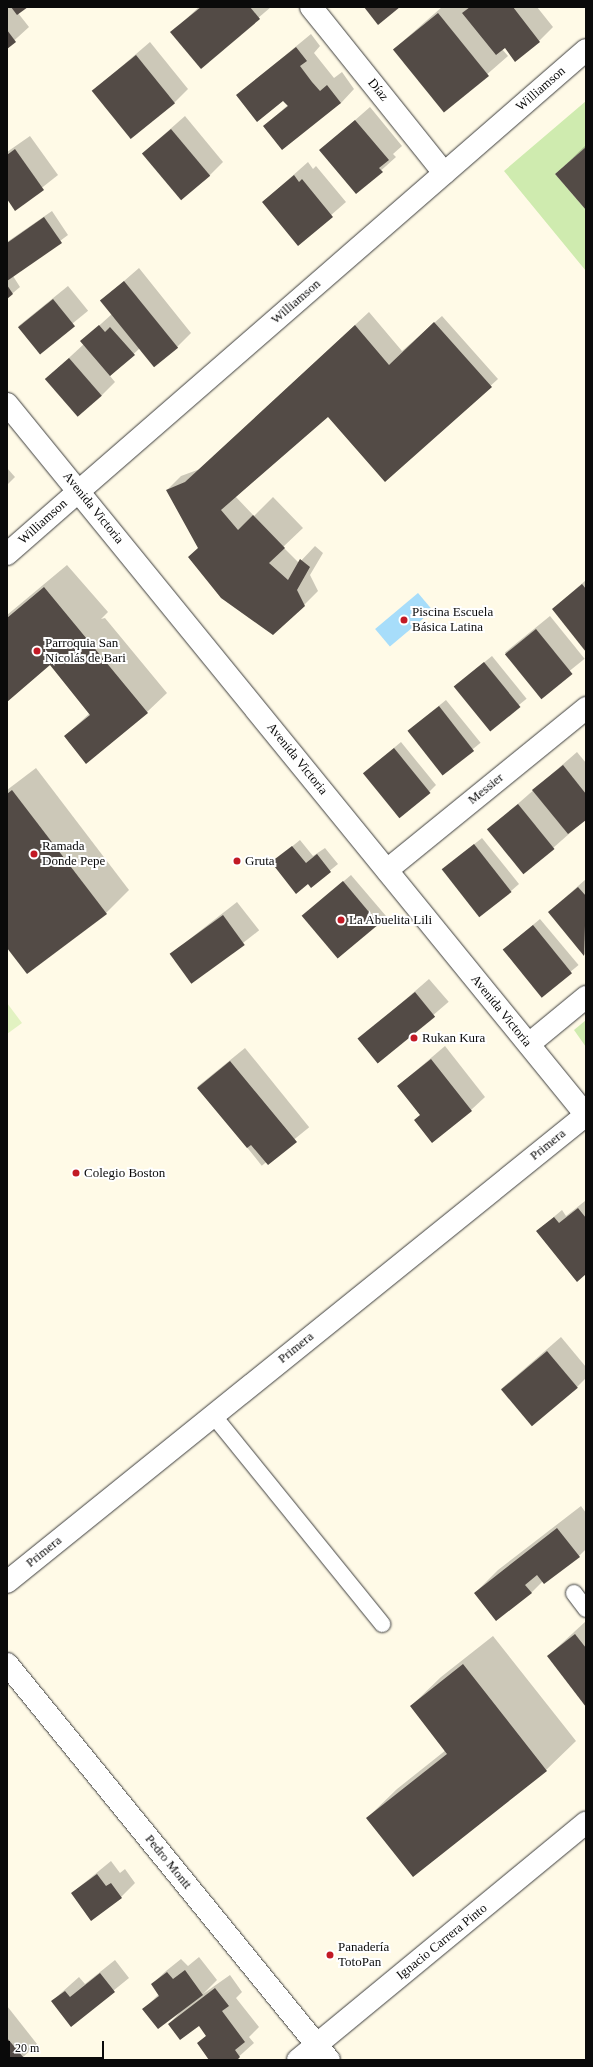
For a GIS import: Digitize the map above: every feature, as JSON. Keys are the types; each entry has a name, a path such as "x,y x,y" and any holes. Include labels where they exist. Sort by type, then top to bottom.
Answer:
{"street":[{"name":"Díaz","path":"311,7 444,173"},
{"name":"Williamson","path":"7,554 586,50"},
{"name":"Avenida Victoria","path":"7,404 79,490 586,1115"},
{"name":"Messier","path":"387,870 586,708"},
{"path":"528,1044 586,998"},
{"name":"Primera","path":"7,1582 586,1115"},
{"name":"Pedro Montt","path":"7,1664 323,2052"},
{"name":"Ignacio Carrera Pinto","path":"298,2060 323,2052 586,1823"}],"lane":[{"path":"213,1415 382,1624"},
{"path":"574,1593 586,1609"}],"green space":[{"path":"586,101 586,147 555,174 586,210 586,271 504,171"},
{"path":"7,1003 22,1023 7,1034"},
{"path":"586,1020 586,1047 574,1030"}],"water":[{"name":"Piscina Escuela Básica Latina","path":"418,593 433,611 390,647 375,629"}],"building":[{"path":"11,7 28,7 17,15"},
{"path":"201,7 250,7 260,19 201,69 170,32"},
{"path":"364,7 400,7 378,25"},
{"path":"470,7 513,7 540,42 515,62 505,48 496,55 462,13"},
{"path":"438,13 489,76 444,112 393,50"},
{"path":"7,30 16,42 7,49"},
{"path":"296,47 307,61 300,66 312,82 320,91 327,85 341,103 282,150 263,126 288,106 283,101 257,122 236,95"},
{"path":"136,55 175,103 131,139 92,91"},
{"path":"355,120 389,160 379,168 383,172 356,194 319,150"},
{"path":"171,129 210,176 181,200 142,153"},
{"path":"586,147 586,210 555,174"},
{"path":"15,149 44,190 15,211 7,199 7,155"},
{"path":"294,175 299,182 302,179 333,217 298,246 262,202"},
{"path":"44,217 62,243 7,281 7,243"},
{"path":"124,281 178,348 154,367 100,301"},
{"path":"7,285 13,294 7,299"},
{"path":"53,299 75,326 40,355 18,327"},
{"path":"434,322 492,387 385,482 328,417 221,510 238,530 253,515 285,548 269,563 288,580 300,559 310,567 297,590 305,606 273,635 221,598 188,557 198,548 166,490 185,482 355,325 389,365"},
{"path":"99,325 105,332 110,327 135,355 110,376 80,341"},
{"path":"69,358 102,396 78,417 45,379"},
{"path":"582,584 586,589 586,652 552,609"},
{"path":"44,587 148,713 86,764 64,736 90,715 50,665 7,702 7,618"},
{"path":"536,629 573,674 541,699 505,654"},
{"path":"484,662 521,707 490,732 454,687"},
{"path":"439,706 474,751 443,776 407,731"},
{"path":"394,748 431,793 399,818 363,773"},
{"path":"563,765 586,794 586,820 568,834 532,790"},
{"name":"Ramada Donde Pepe","path":"12,790 107,914 27,974 7,948 7,794"},
{"path":"518,804 555,849 523,874 487,829"},
{"path":"474,844 512,892 479,917 442,869"},
{"path":"292,846 306,863 317,854 331,872 311,888 308,884 296,894 271,862"},
{"name":"La Abuelita Lili","path":"343,881 379,924 338,959 302,916"},
{"path":"578,887 586,896 584,956 548,912"},
{"path":"223,915 245,945 191,984 170,954"},
{"path":"533,925 572,973 542,998 503,950"},
{"path":"415,992 435,1017 378,1063 357,1039"},
{"path":"431,1059 472,1111 432,1143 414,1120 420,1115 397,1086"},
{"path":"230,1061 297,1142 268,1165 251,1145 247,1148 197,1088"},
{"path":"578,1208 586,1218 586,1274 577,1282 536,1231 554,1217 559,1223"},
{"path":"547,1351 578,1388 532,1426 501,1390"},
{"path":"557,1528 580,1557 544,1584 537,1575 525,1585 532,1593 496,1621 474,1593"},
{"path":"575,1634 586,1648 586,1707 547,1656"},
{"path":"463,1664 547,1771 413,1877 366,1818 447,1754 410,1706"},
{"path":"97,1874 106,1886 111,1883 122,1898 91,1921 71,1893"},
{"path":"185,1970 203,1995 158,2029 142,2009 159,1996 151,1984 167,1972 173,1979"},
{"path":"100,1973 115,1992 71,2027 51,2001 65,1991 70,1997"},
{"path":"215,1988 229,2006 222,2011 245,2042 235,2050 240,2057 237,2060 209,2060 197,2043 206,2036 199,2026 180,2040 168,2024"},
{"path":"7,2038 24,2058 21,2060 7,2060"}],"place":[{"name":"Piscina Escuela Básica Latina","path":"404,620"},
{"name":"Parroquia San Nicolás de Bari","path":"37,651"},
{"name":"Ramada Donde Pepe","path":"34,854"},
{"name":"Gruta","path":"237,861"},
{"name":"La Abuelita Lili","path":"341,920"},
{"name":"Rukan Kura","path":"414,1038"},
{"name":"Colegio Boston","path":"76,1173"},
{"name":"Panadería TotoPan","path":"330,1955"}]}
